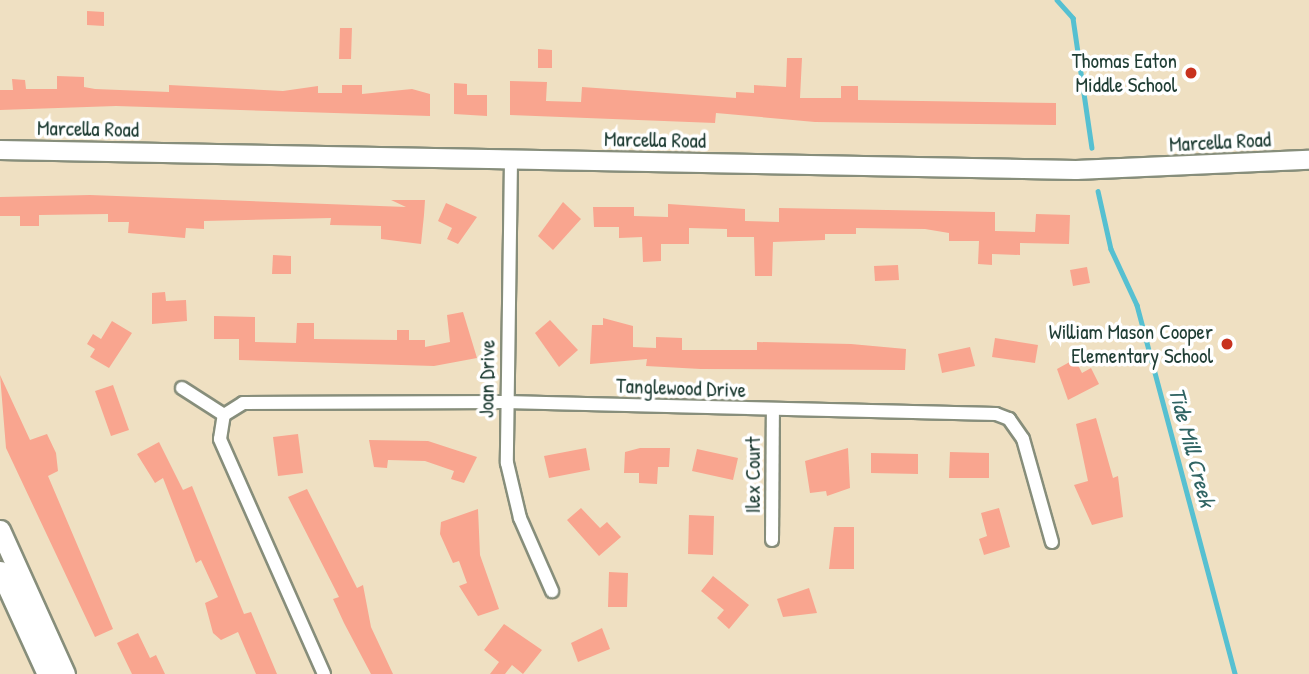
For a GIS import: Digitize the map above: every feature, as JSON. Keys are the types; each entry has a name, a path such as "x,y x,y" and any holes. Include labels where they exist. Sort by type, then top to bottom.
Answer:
{"main road":[{"path":"0,530 65,674"},
{"path":"0,571 47,674"}],"street":[{"name":"Marcella Road","path":"0,150 1076,170 1309,160"},
{"name":"Joan Drive","path":"511,160 506,402 509,481 552,591"},
{"path":"183,388 224,415 224,451 324,674"},
{"name":"Tanglewood Drive","path":"224,415 254,401 506,402 1009,419 1023,439 1052,542"},
{"name":"Ilex Court","path":"772,540 773,411"}],"building":[{"path":"87,11 104,12 104,26 87,25"},
{"path":"340,28 352,28 351,59 339,59"},
{"path":"538,49 552,50 552,68 538,68"},
{"path":"787,58 802,58 800,98 841,98 841,86 858,86 858,100 1056,103 1056,125 815,122 716,113 715,123 510,115 510,81 547,82 546,101 581,102 582,87 736,98 736,92 754,93 754,85 786,87"},
{"path":"57,76 84,77 84,87 95,89 169,92 169,85 283,91 318,86 318,93 342,93 342,85 362,85 362,94 412,89 430,94 430,116 116,106 0,110 0,90 13,90 12,79 25,80 26,89 57,89"},
{"path":"454,83 467,84 467,95 487,95 487,116 454,114"},
{"path":"90,195 406,207 391,200 425,200 421,244 381,239 381,226 330,225 331,218 204,221 204,229 186,228 185,238 128,233 129,222 108,222 108,214 39,215 39,226 20,226 20,216 0,216 0,197"},
{"path":"563,202 581,219 553,250 538,236"},
{"path":"446,203 477,217 458,244 447,239 452,228 438,221"},
{"path":"668,204 745,209 745,221 779,222 779,208 995,212 995,231 1035,232 1036,214 1070,215 1069,244 1020,243 1020,255 992,254 992,265 978,264 979,241 949,241 949,233 925,229 856,228 856,234 825,234 825,240 773,242 772,276 755,276 754,237 727,237 727,229 689,228 689,244 661,244 661,261 643,262 642,237 619,238 619,227 594,227 593,207 634,207 634,216 668,217"},
{"path":"273,255 291,256 291,274 272,274"},
{"path":"898,265 899,280 875,281 874,266"},
{"path":"1087,267 1090,283 1073,286 1070,270"},
{"path":"165,292 166,301 186,300 187,321 152,324 152,293"},
{"path":"463,312 477,358 434,366 239,360 239,339 214,339 214,316 255,317 255,342 296,343 297,323 314,323 314,339 397,340 397,330 409,330 409,340 425,340 425,347 450,342 447,315"},
{"path":"603,318 633,326 633,347 656,348 656,337 682,338 682,350 757,350 757,342 851,344 906,349 905,370 701,369 646,366 647,359 590,364 592,325 603,325"},
{"path":"550,320 578,350 559,367 535,333"},
{"path":"112,321 132,333 109,368 90,357 95,349 87,344 93,334 101,339"},
{"path":"995,338 1038,345 1035,363 992,357"},
{"path":"970,347 975,366 942,373 938,354"},
{"path":"1075,359 1082,373 1091,368 1099,384 1068,400 1057,369"},
{"path":"0,375 30,440 47,434 56,453 58,471 48,476 113,629 95,637 6,448"},
{"path":"113,385 129,430 111,436 95,391"},
{"path":"1096,418 1113,478 1118,476 1123,517 1092,525 1074,485 1088,481 1076,424"},
{"path":"298,434 303,473 278,476 273,437"},
{"path":"369,440 428,441 477,457 464,483 451,479 454,471 425,461 388,460 387,468 374,467"},
{"path":"159,442 183,490 192,486 244,614 251,612 277,674 256,674 238,632 221,640 213,633 205,603 218,597 201,560 196,563 163,478 155,483 137,454"},
{"path":"586,448 590,470 549,478 544,456"},
{"path":"640,448 670,448 669,467 658,467 657,484 639,483 639,473 624,473 625,452"},
{"path":"848,448 850,488 827,496 826,491 810,493 805,461"},
{"path":"697,449 738,458 733,480 692,471"},
{"path":"950,452 989,453 989,478 949,478"},
{"path":"871,453 918,454 918,474 871,473"},
{"path":"307,489 357,588 363,585 371,627 393,674 371,674 344,623 333,599 339,597 288,497"},
{"path":"581,508 600,528 607,522 621,537 599,556 567,520"},
{"path":"999,508 1010,547 984,555 979,539 987,536 981,513"},
{"path":"478,509 480,555 499,609 478,616 459,586 467,583 459,561 453,563 440,534 441,522"},
{"path":"689,515 714,516 713,555 688,554"},
{"path":"834,527 854,527 854,569 829,569"},
{"path":"609,572 628,573 627,607 608,607"},
{"path":"713,576 749,605 729,629 717,618 724,610 701,591"},
{"path":"809,588 817,613 783,617 777,599"},
{"path":"504,624 542,650 523,674 512,665 505,674 490,674 499,662 484,650"},
{"path":"602,628 610,649 578,662 571,643"},
{"path":"138,633 150,658 156,655 165,674 132,674 117,643"}],"waterway":[{"name":"Tide Mill Creek","path":"1057,0 1073,18 1092,148"},
{"name":"Tide Mill Creek","path":"1098,191 1111,249 1137,305 1235,674"}],"place":[{"name":"Thomas Eaton Middle School","path":"1191,73"},
{"name":"William Mason Cooper Elementary School","path":"1227,344"}]}
